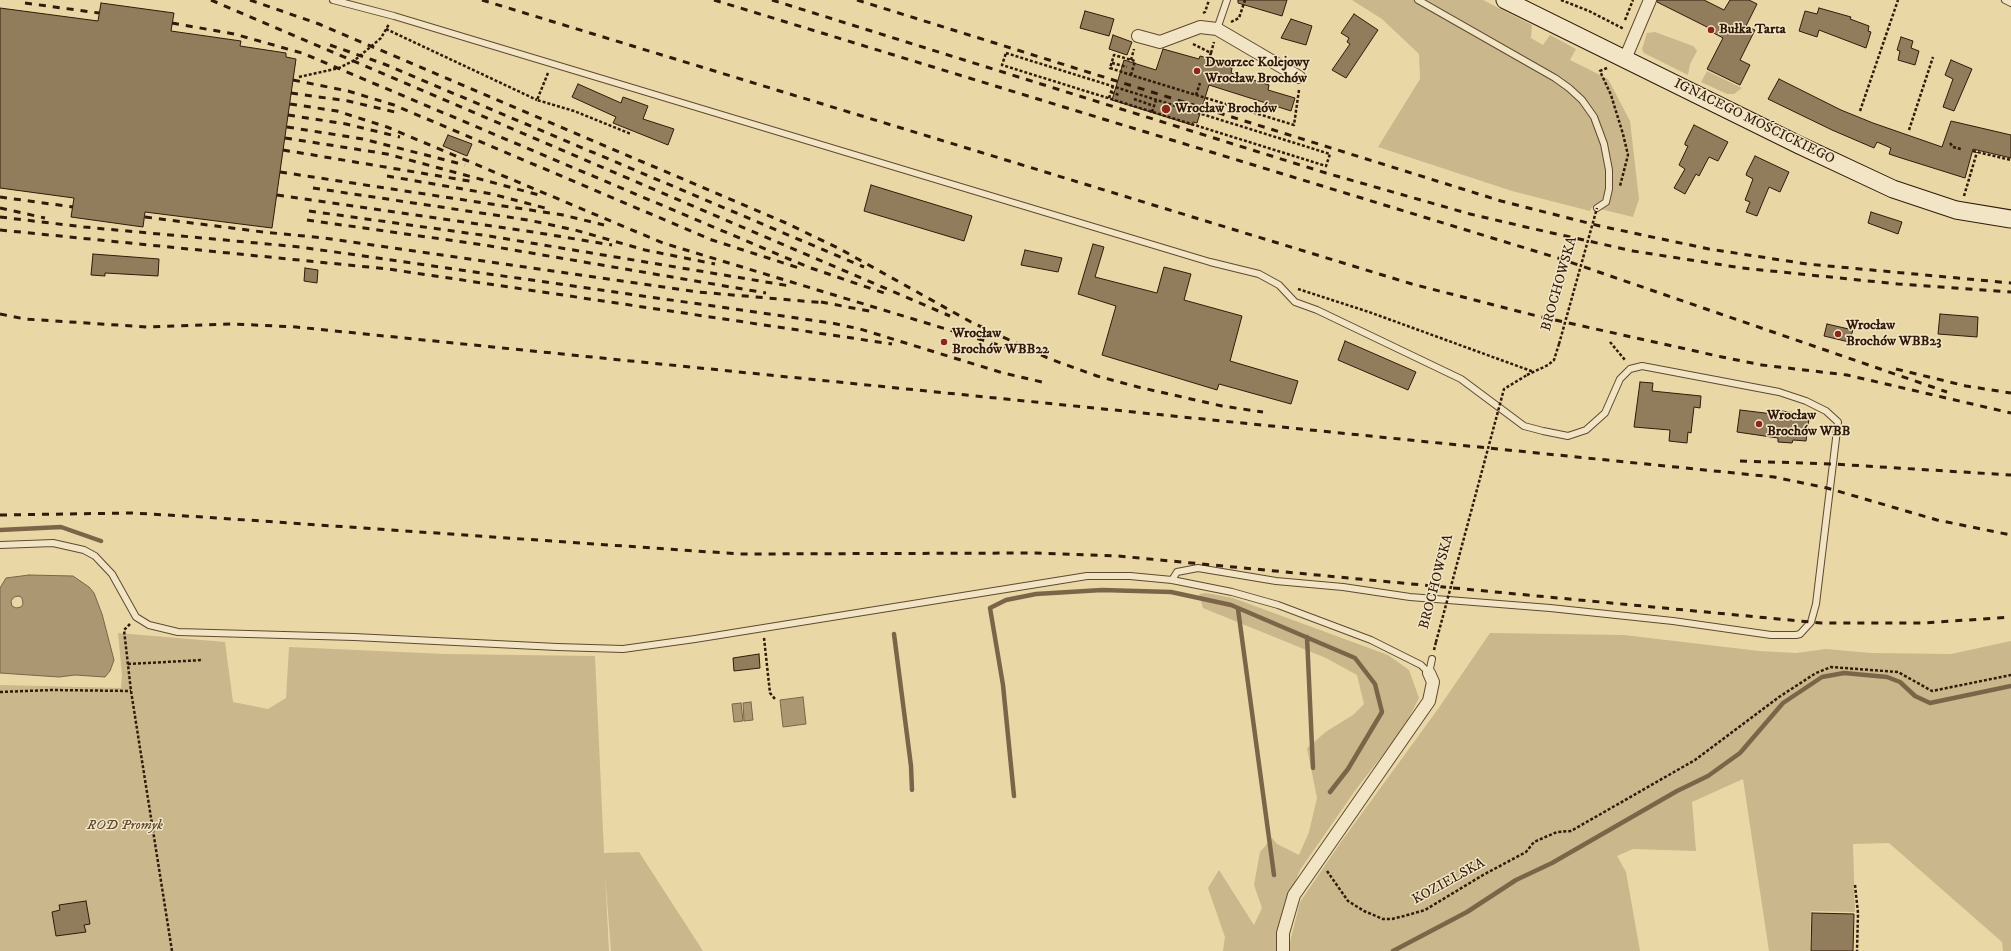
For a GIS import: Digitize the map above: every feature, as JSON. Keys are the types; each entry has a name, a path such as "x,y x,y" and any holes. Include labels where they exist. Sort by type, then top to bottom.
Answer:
{"street":[{"name":"IGNACEGO MOŚCICKIEGO","path":"1505,0 1799,145 1893,189 1956,210 2011,219"},
{"path":"1620,57 1636,34 1650,0"},
{"path":"1138,36 1160,42 1200,27 1217,29 1299,77"},
{"path":"1283,951 1283,933 1294,895 1401,744 1429,701 1433,682 1429,673"}],"lane":[{"path":"333,0 394,16 1195,257 1259,274 1279,285 1295,302 1317,310 1461,379 1524,426 1568,436 1586,430 1605,413 1620,379 1630,369 1642,366 1779,392 1826,411 1838,422 1816,604 1811,622 1800,634 1771,635 1673,621 1550,608 1410,597 1343,586 1276,581 1198,568 1177,572 1172,580"},
{"path":"1217,29 1227,0"},
{"path":"1418,0 1555,78 1582,100 1594,117 1604,144 1609,170 1609,189 1606,202 1597,208"},
{"path":"2005,0 2011,3"},
{"path":"0,545 53,543 84,550 95,556 112,574 136,617 149,625 178,632 354,637 623,648 762,628 1087,576 1130,576 1172,580 1232,592 1285,607 1371,640 1420,665 1429,673 1432,659"}],"path":[{"path":"1217,29 1239,18 1245,0"},
{"path":"1561,0 1589,11 1636,34"},
{"path":"1622,28 1633,0"},
{"path":"1860,111 1898,0"},
{"path":"299,77 339,68 355,60 381,38 394,16"},
{"path":"386,29 537,100 574,111 631,134"},
{"path":"1190,43 1211,53"},
{"path":"1209,58 1212,48"},
{"path":"1006,53 1113,86 1330,154 1326,166 1002,65 1006,53"},
{"path":"1131,75 1135,61 1114,55 1110,68 1131,75 1294,125 1299,99 1299,77"},
{"path":"1609,189 1618,189 1621,186 1628,155 1611,95 1600,71 1608,68 1620,57"},
{"path":"1909,130 1933,57"},
{"path":"1112,62 1127,67"},
{"path":"537,100 552,63"},
{"path":"1196,95 1200,83"},
{"path":"1109,98 1113,86"},
{"path":"1111,92 1119,95"},
{"path":"1134,99 1154,106"},
{"path":"1152,112 1156,100"},
{"path":"1950,143 1953,147 1961,149"},
{"path":"1972,152 2011,160"},
{"path":"1963,199 1976,152"},
{"name":"BROCHOWSKA","path":"1436,642 1504,389 1527,375 1548,365 1554,360 1597,208"},
{"path":"1285,292 1290,287 1369,312 1534,372"},
{"path":"1610,342 1622,354 1630,369"},
{"path":"136,617 124,630 131,691 172,951"},
{"path":"762,628 770,693 775,700"},
{"path":"128,664 203,660"},
{"name":"KOZIELSKA","path":"1317,861 1329,873 1348,901 1364,911 1383,919 1392,919 1425,910 1483,875 1526,852 1534,842 1557,832 1571,831 1695,760 1779,697 1816,673 1831,667 1898,672 1932,692 2011,675"},
{"path":"0,692 52,690 131,691"},
{"path":"1855,885 1858,913 1857,951"}],"green space":[{"path":"1352,0 1483,0 1532,25 1531,38 1543,45 1550,35 1576,49 1570,60 1608,79 1630,121 1639,199 1633,217 1592,207 1590,211 1512,191 1378,147 1420,79 1419,54 1382,19"},
{"path":"1655,32 1695,48 1697,51 1690,64 1688,75 1644,53 1642,49 1647,33"},
{"path":"1707,71 1742,88 1734,94 1727,94 1701,82"},
{"path":"1206,593 1233,598 1388,655 1409,670 1419,698 1403,729 1357,788 1300,870 1285,906 1278,951 1223,951 1225,937 1208,888 1219,870 1254,925 1262,908 1254,885 1260,852 1272,838 1277,844 1299,855 1309,832 1317,798 1307,748 1327,731 1353,715 1364,704 1357,675 1326,658 1203,608 1199,594"},
{"name":"ROD Promyk","path":"118,633 225,642 233,702 268,709 286,698 289,647 445,654 595,656 604,853 639,852 703,951 611,951 605,874 609,951 0,951 0,685 121,688 122,675"},
{"path":"1490,633 1624,635 1759,651 1796,653 1826,649 1871,653 1951,654 2011,641 2011,951 2003,951 2002,942 1889,843 1853,844 1855,912 1811,911 1810,951 1769,951 1743,779 1692,802 1696,851 1633,849 1617,856 1626,872 1640,951 1290,951 1290,942 1300,902 1341,842 1438,709"}],"shaded area":[{"path":"29,575 73,576 89,587 94,593 102,614 114,660 110,671 105,677 75,675 59,677 0,673 0,588 6,578","holes":["19,596 22,598 23,604 21,607 16,608 12,606 11,601 14,597"]},
{"path":"803,697 806,724 783,727 780,700"},
{"path":"751,702 753,720 744,721 743,703"},
{"path":"741,703 743,721 734,722 732,704"}],"building":[{"path":"1238,0 1287,0 1282,16 1238,3"},
{"path":"1657,0 1704,0 1724,10 1730,0 1749,0 1757,4 1746,26 1755,30 1740,60 1750,65 1740,85 1707,69 1723,38 1710,31 1711,29 1657,2"},
{"path":"101,3 174,13 171,31 241,41 240,46 286,53 286,57 296,59 272,228 145,212 143,227 71,217 74,198 0,188 0,8 98,21"},
{"path":"1819,8 1851,17 1850,19 1869,26 1868,31 1871,32 1866,48 1819,30 1817,37 1799,31 1805,11 1817,14"},
{"path":"1085,11 1114,19 1109,36 1080,28"},
{"path":"1354,14 1378,30 1346,78 1332,70 1350,44 1347,42 1349,38 1341,33"},
{"path":"1291,19 1312,26 1306,45 1281,38"},
{"path":"1113,35 1132,42 1127,55 1109,49"},
{"path":"1901,37 1913,41 1911,48 1919,51 1915,65 1898,60 1900,51 1897,50"},
{"path":"1163,49 1199,59 1200,56 1218,61 1217,64 1232,68 1231,73 1269,85 1268,90 1295,98 1291,111 1209,85 1197,123 1193,122 1192,125 1112,100 1124,60 1156,70"},
{"path":"1951,60 1972,69 1954,111 1943,107 1953,79 1945,75"},
{"path":"1779,79 1841,110 1942,147 1951,121 2011,135 2011,158 1973,149 1965,178 1889,154 1891,148 1877,142 1874,148 1832,130 1768,99"},
{"path":"578,84 621,103 623,97 648,106 643,119 674,129 668,145 613,123 616,117 572,97"},
{"path":"1694,125 1728,142 1718,161 1709,157 1699,176 1696,174 1685,194 1674,188 1685,169 1679,165 1688,146 1685,145 1685,143"},
{"path":"448,135 472,144 467,156 443,146"},
{"path":"1755,156 1789,172 1780,192 1769,187 1757,216 1746,212 1750,202 1745,200 1753,179 1746,175"},
{"path":"871,185 972,216 964,241 864,211"},
{"path":"1871,212 1902,222 1898,234 1868,223"},
{"path":"1093,244 1104,247 1095,277 1157,293 1164,267 1191,274 1184,300 1242,316 1230,361 1298,381 1291,404 1219,384 1217,390 1102,355 1116,306 1078,294"},
{"path":"1025,250 1062,258 1058,272 1021,265"},
{"path":"93,254 159,259 158,276 105,273 105,276 91,275"},
{"path":"305,268 318,270 317,283 304,281"},
{"path":"1940,314 1978,317 1977,337 1938,334"},
{"name":"Wrocław Brochów WBB23","path":"1827,324 1853,330 1849,342 1824,336"},
{"path":"1345,341 1416,372 1408,390 1338,360"},
{"path":"1640,382 1653,383 1652,391 1701,396 1700,408 1694,407 1691,433 1688,432 1687,443 1669,441 1670,430 1634,427"},
{"path":"1740,410 1781,415 1782,411 1796,413 1796,417 1809,419 1806,441 1793,440 1792,443 1778,442 1778,438 1737,432"},
{"path":"759,654 760,668 734,671 733,658"},
{"path":"86,901 90,924 84,925 86,932 56,936 52,912 60,910 59,905"},
{"path":"1812,913 1854,914 1853,951 1811,951"}],"waterway":[{"path":"0,530 61,527 101,541"},
{"path":"1014,796 1003,685 990,608 1006,600 1036,594 1102,590 1171,592 1231,605 1355,658 1375,684 1382,712 1348,769 1330,792"},
{"path":"1238,609 1274,875"},
{"path":"894,634 911,766 912,790"},
{"path":"1307,637 1313,768"},
{"path":"1393,951 1467,912 1516,880 1552,863 1677,791 1708,776 1740,753 1783,703 1822,677 1844,673 1887,677 1900,682 1915,696 1930,703 2011,686"}],"railway":[{"path":"211,0 950,316"},
{"path":"250,0 319,24 786,223 840,249 971,322 1050,359 1097,376 1138,387 1222,406 1263,412"},
{"path":"482,0 1412,284 1537,316 1722,357 1762,365 1847,375 2011,413"},
{"path":"714,0 1561,259 1947,392"},
{"path":"772,0 1326,173 1470,214 1633,251 1742,268 1898,284 2011,292"},
{"path":"857,0 1501,201 1600,226 1709,249 1807,264 2011,283"},
{"path":"25,3 99,13"},
{"path":"172,23 234,34 302,53 808,267 887,294"},
{"path":"330,45 384,64 864,267"},
{"path":"293,80 348,91 394,105 712,240 799,268"},
{"path":"291,93 348,101 399,113"},
{"path":"290,104 337,111 387,127 663,243 1025,353"},
{"path":"288,115 346,124 400,137"},
{"path":"287,127 363,139 465,165"},
{"path":"285,138 387,154 539,195"},
{"path":"283,150 475,182"},
{"path":"280,172 563,215 604,225"},
{"path":"387,176 492,194 545,208"},
{"path":"313,188 528,220 575,230 645,250 715,264"},
{"path":"277,195 612,245"},
{"path":"0,197 73,207"},
{"path":"0,208 45,218"},
{"path":"309,211 489,236 790,286"},
{"path":"0,217 84,227 300,247 832,323 860,329 1003,373 1042,382"},
{"path":"145,217 324,238 698,292 826,303"},
{"path":"307,220 484,245 766,293"},
{"path":"0,230 388,269 892,344"},
{"path":"821,302 874,312"},
{"path":"0,314 25,319 147,327 233,324 296,327 1774,477 1827,488 1937,520 2011,535"},
{"path":"1896,369 1966,386 2011,393"},
{"path":"1740,461 1833,464 2011,475"},
{"path":"0,515 132,513 740,554 1036,553 1118,556 1821,623 1924,623 2011,617"}],"place":[{"name":"Bułka Tarta","path":"1711,30"},
{"name":"Dworzec Kolejowy Wrocław Brochów","path":"1197,71"},
{"name":"Wrocław Brochów","path":"1166,109"},
{"name":"Wrocław Brochów WBB23","path":"1838,334"},
{"name":"Wrocław Brochów WBB22","path":"944,342"},
{"name":"Wrocław Brochów WBB","path":"1759,424"}]}
